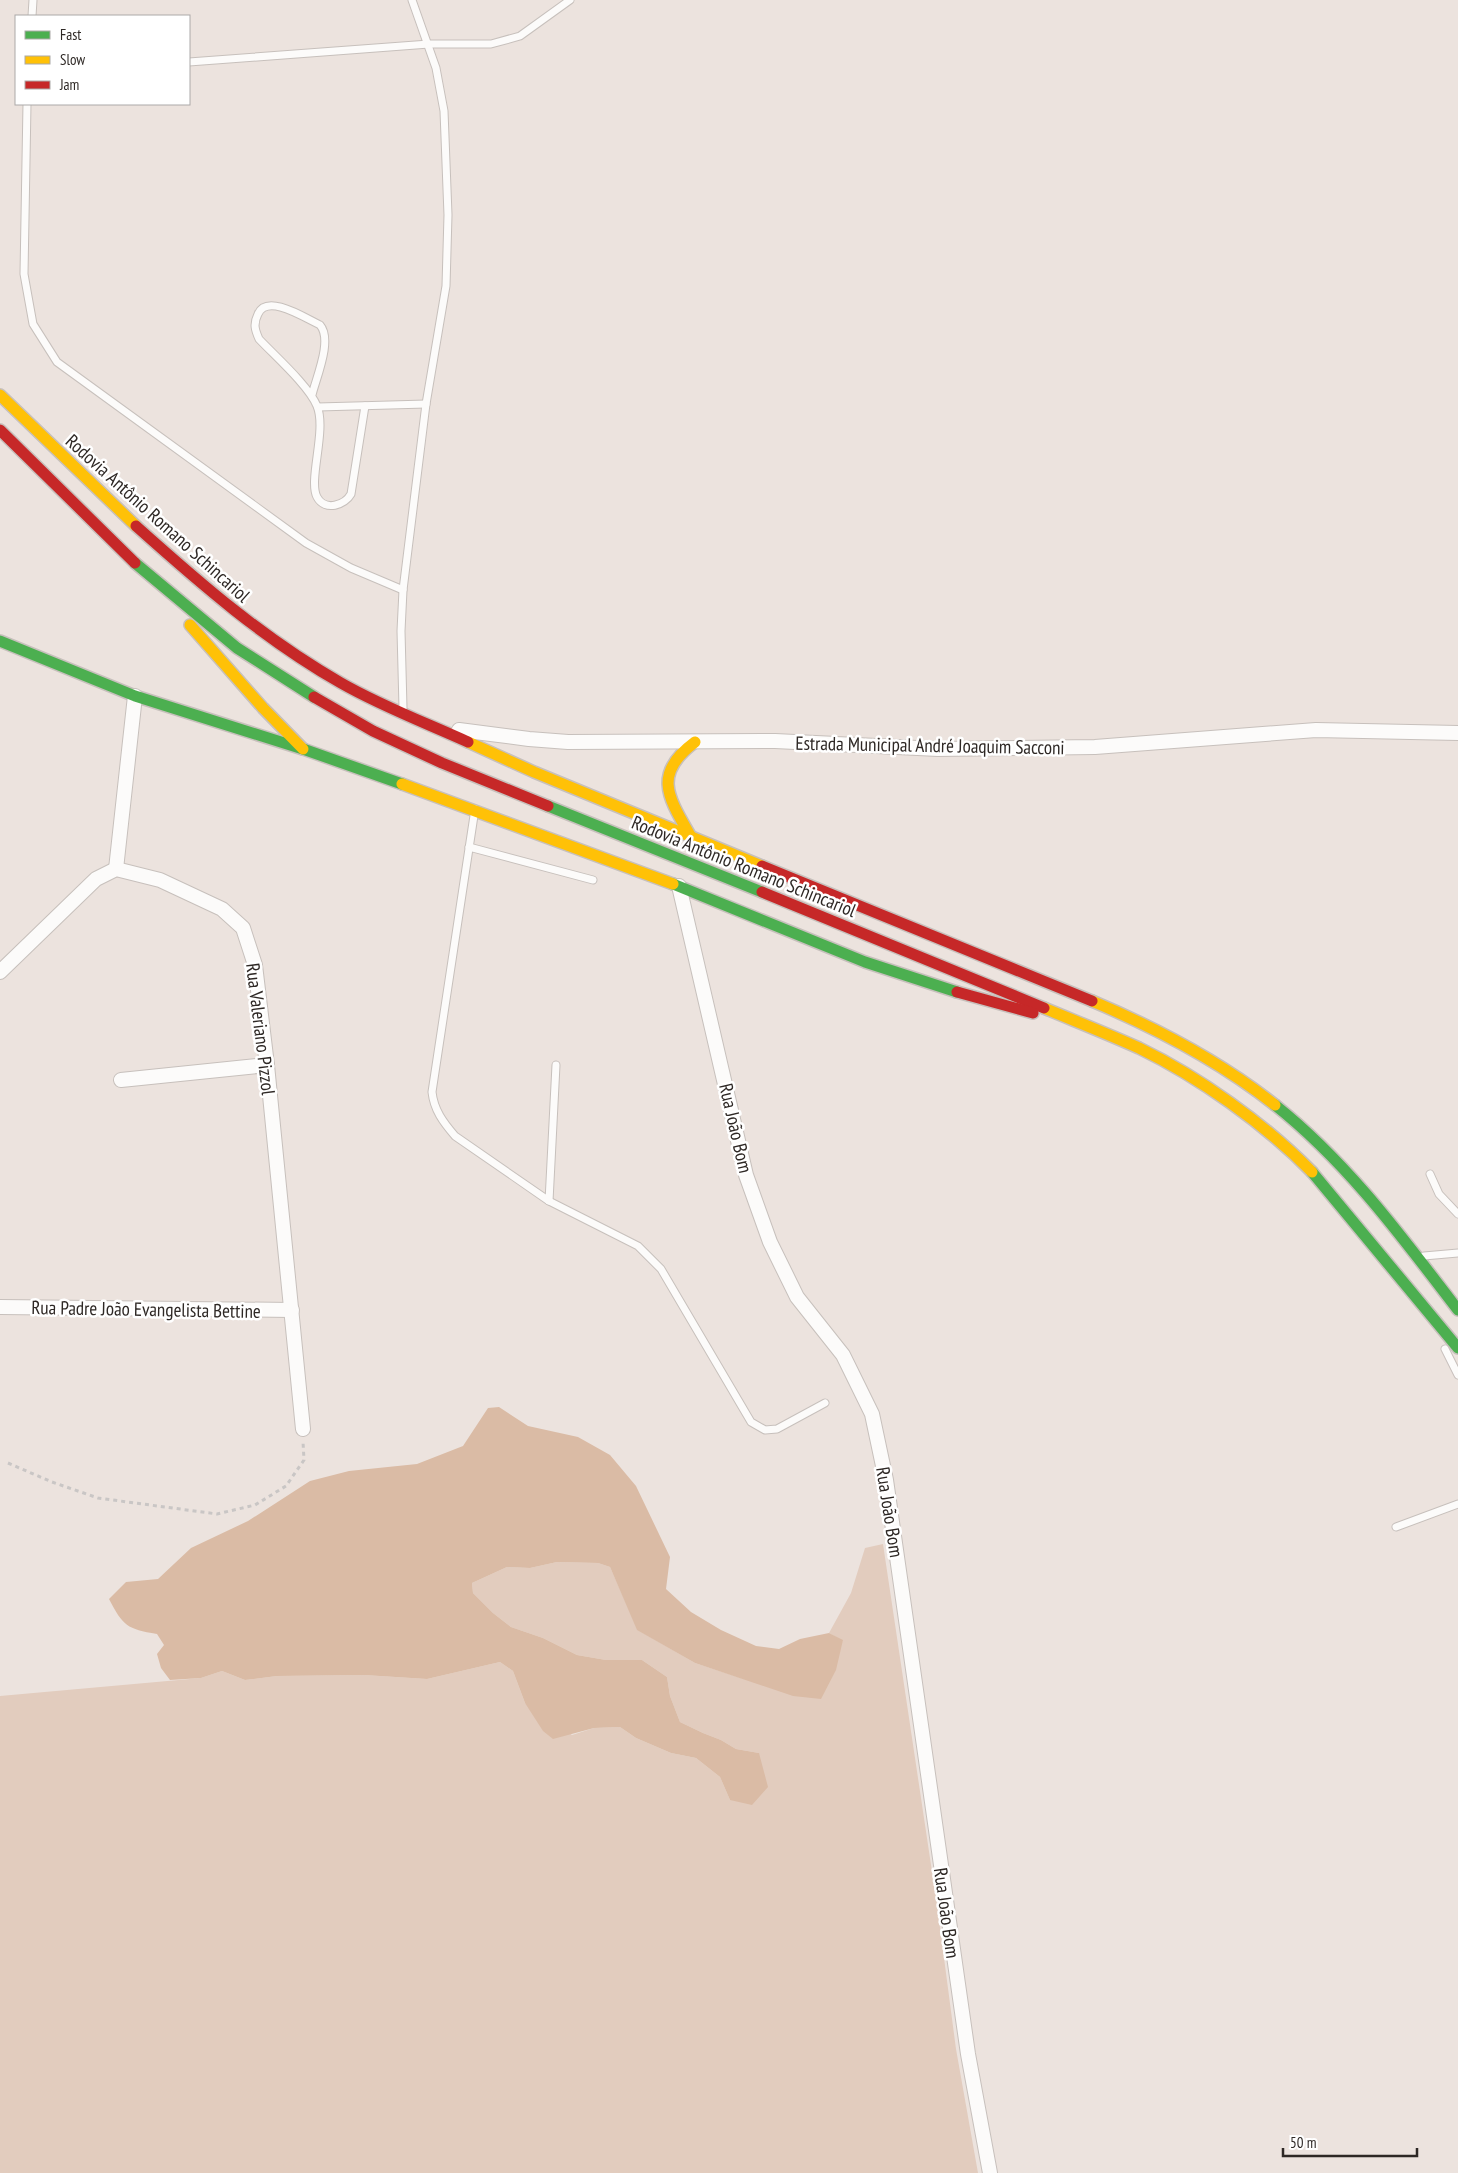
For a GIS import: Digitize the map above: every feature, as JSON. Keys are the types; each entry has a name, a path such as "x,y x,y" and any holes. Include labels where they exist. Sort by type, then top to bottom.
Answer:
{"main road":[{"name":"Rodovia Antônio Romano Schincariol","path":"0,395 116,508 221,601 254,627 342,683 431,726 534,772 1106,1007 1154,1029 1233,1076 1275,1105 1320,1144 1365,1193 1458,1310"},
{"name":"Rodovia Antônio Romano Schincariol","path":"0,430 146,574 238,648 292,685 373,731 408,748 882,940 1095,1029 1140,1050 1184,1074 1245,1113 1290,1148 1324,1184 1458,1348"},
{"path":"146,574 263,708 303,748"},
{"path":"0,641 135,696 303,748 475,809 679,886 865,962 999,1004 1095,1029"},
{"path":"691,838 668,793 666,775 671,762 683,749 695,742"}],"street":[{"path":"0,972 96,879 116,869 135,696"},
{"name":"Estrada Municipal André Joaquim Sacconi","path":"431,726 529,739 568,742 775,741 938,749 1095,747 1255,733 1316,730 1458,733"},
{"name":"Rua Valeriano Pizzol","path":"116,869 160,880 222,909 243,928 255,965 267,1065 303,1429"},
{"name":"Rua João Bom","path":"679,886 746,1175 764,1225 797,1297 843,1355 872,1414 886,1480 965,2035 990,2173"},
{"path":"121,1080 267,1065"},
{"name":"Rua Padre João Evangelista Bettine","path":"0,1307 292,1310"}],"lane":[{"path":"32,15 34,0"},
{"path":"403,713 401,631 403,590 426,404 446,286 448,215 444,111 436,68 412,0"},
{"path":"190,62 428,44 491,44 520,36 570,0"},
{"path":"27,105 24,274 33,324 57,362 306,543 351,568 403,590"},
{"path":"312,395 325,347 324,330 320,325 281,307 266,305 260,308 255,320 254,330 259,340 312,395 318,407 320,427 315,486 317,497 322,503 336,506 347,500 351,494 365,406"},
{"path":"318,407 426,404"},
{"path":"475,809 432,1092 434,1102 443,1122 455,1136 549,1201 638,1246 661,1269 751,1422 765,1430 777,1429 825,1403"},
{"path":"469,847 593,880"},
{"path":"549,1201 556,1065"},
{"path":"1430,1174 1439,1194 1458,1214"},
{"path":"1416,1256 1458,1253"},
{"path":"1427,1310 1458,1375"},
{"path":"1396,1527 1458,1504"}],"path":[{"path":"8,1463 52,1482 98,1498 217,1514 255,1505 286,1486 304,1460 303,1429"}],"shaded area":[{"path":"499,1407 528,1426 578,1437 610,1455 636,1486 670,1557 666,1589 691,1612 721,1630 756,1646 779,1649 800,1639 829,1633 843,1640 836,1670 821,1699 793,1696 695,1663 637,1630 610,1567 598,1563 557,1562 530,1568 507,1567 472,1583 473,1593 493,1613 511,1627 543,1638 577,1655 606,1660 642,1660 667,1677 670,1696 680,1722 721,1740 736,1749 759,1753 768,1787 752,1805 730,1800 720,1777 696,1758 671,1753 636,1738 620,1727 594,1728 553,1739 543,1731 525,1703 513,1671 500,1662 427,1679 364,1675 277,1676 245,1680 222,1671 201,1678 170,1680 161,1668 157,1654 164,1645 157,1634 127,1625 122,1621 109,1599 126,1582 158,1579 191,1548 248,1521 310,1481 349,1471 417,1464 463,1446 488,1408"},
{"path":"883,1544 937,1905 956,2049 978,2173 0,2173 0,1696 201,1678 222,1671 245,1680 277,1676 364,1675 427,1679 500,1662 513,1671 525,1703 572,1735 594,1728 620,1727 636,1738 671,1753 696,1758 720,1777 730,1800 759,1753 736,1749 721,1740 680,1722 670,1696 667,1677 642,1660 606,1660 577,1655 543,1638 511,1627 493,1613 473,1593 472,1583 507,1567 530,1568 557,1562 598,1563 610,1567 638,1630 695,1663 744,1679 843,1641 829,1633 851,1593 865,1548"}],"traffic: fast":[{"path":"135,563 237,648 314,697"},
{"path":"0,641 135,696 303,749 402,784"},
{"path":"548,806 762,892"},
{"path":"673,884 865,962 957,992"},
{"path":"1275,1105 1302,1127 1350,1176 1395,1228 1458,1310"},
{"path":"1312,1172 1458,1348"}],"traffic: slow":[{"path":"0,395 136,526"},
{"path":"190,625 263,708 303,749"},
{"path":"468,742 534,772 762,866"},
{"path":"691,837 676,810 668,786 673,765 695,742"},
{"path":"402,784 673,884"},
{"path":"1092,1001 1164,1034 1210,1060 1233,1074 1275,1105"},
{"path":"1044,1008 1139,1048 1208,1087 1274,1136 1312,1172"}],"traffic: jam":[{"path":"0,430 135,563"},
{"path":"136,526 234,610 313,666 372,699 468,742"},
{"path":"314,697 373,731 442,763 548,806"},
{"path":"762,866 1092,1001"},
{"path":"762,892 1044,1008"},
{"path":"957,992 1033,1013"}]}
